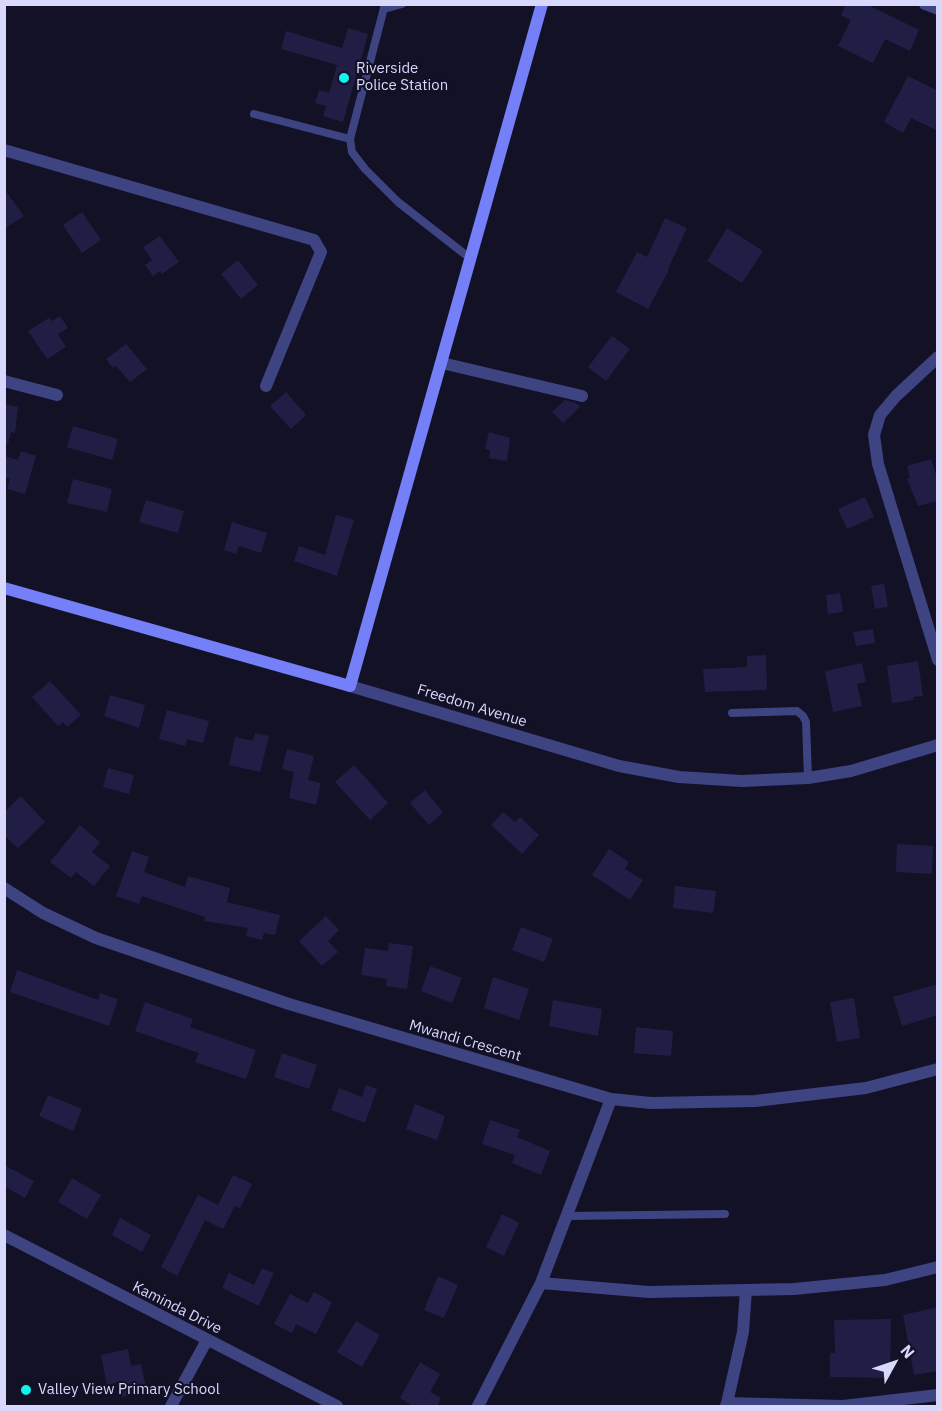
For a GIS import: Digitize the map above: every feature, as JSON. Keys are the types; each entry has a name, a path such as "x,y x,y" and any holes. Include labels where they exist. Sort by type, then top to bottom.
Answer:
{"main road":[{"path":"350,686 542,4"},
{"name":"Freedom Avenue","path":"4,588 350,686"}],"street":[{"path":"924,4 938,9"},
{"path":"4,150 314,240 321,252 266,386"},
{"path":"938,357 896,396 880,415 874,435 878,464 938,660"},
{"path":"442,363 582,396"},
{"path":"4,381 57,394"},
{"name":"Freedom Avenue","path":"350,686 619,766 679,777 742,781 808,778 851,771 938,745"},
{"name":"Mwandi Crescent","path":"4,888 43,913 96,938 289,1004 611,1099 651,1103 755,1101 866,1088 938,1069"},
{"path":"478,1407 541,1284 611,1099"},
{"name":"Kaminda Drive","path":"4,1235 337,1407"},
{"path":"541,1284 649,1292 842,1286 885,1280 938,1267"},
{"path":"746,1290 743,1332 727,1405 843,1406 938,1395"},
{"path":"171,1407 207,1340"}],"lane":[{"path":"402,4 384,7 350,139 352,152 364,169 398,202 471,258"},
{"path":"254,114 350,139"},
{"path":"732,713 797,711 803,716 806,722 808,778"},
{"path":"567,1216 725,1214"}],"building":[{"path":"846,4 866,4 919,30 910,51 885,39 873,63 838,46 851,20 841,15"},
{"name":"Riverside Police Station","path":"348,28 368,34 343,122 323,116 326,106 315,103 319,90 329,93 337,65 281,49 286,31 342,48"},
{"path":"908,76 938,91 938,131 911,118 903,133 884,122"},
{"path":"4,189 24,216 4,229"},
{"path":"82,212 101,240 82,253 63,225"},
{"path":"665,218 687,228 669,270 648,309 616,292 637,252 647,257"},
{"path":"727,228 763,251 742,283 707,261"},
{"path":"160,236 179,262 162,274 160,271 153,276 145,265 152,260 143,247"},
{"path":"238,260 258,285 241,299 221,274"},
{"path":"60,316 68,328 58,334 66,347 47,359 28,331 49,318 52,321"},
{"path":"612,336 630,349 606,381 588,367"},
{"path":"126,344 147,369 130,382 116,366 113,368 106,359"},
{"path":"286,392 306,415 291,429 270,406"},
{"path":"565,400 576,403 580,407 563,423 552,412"},
{"path":"4,404 18,407 15,433 11,432 8,444 4,443"},
{"path":"73,426 118,439 112,460 67,447"},
{"path":"489,432 510,438 507,461 489,458 490,450 485,449"},
{"path":"21,451 36,456 25,494 7,489 10,479 4,477 4,456 18,460"},
{"path":"931,459 938,481 938,501 918,506 907,479 910,478 907,466"},
{"path":"73,479 112,489 107,512 67,503"},
{"path":"865,497 874,517 847,529 838,509"},
{"path":"146,500 184,511 178,533 139,522"},
{"path":"336,515 354,520 337,576 294,561 299,546 325,555"},
{"path":"232,522 267,533 261,553 239,546 236,554 224,550"},
{"path":"884,584 888,607 875,609 871,586"},
{"path":"840,593 843,612 828,614 826,595"},
{"path":"873,629 875,643 856,646 853,632"},
{"path":"766,655 767,690 705,692 703,669 747,667 747,656"},
{"path":"918,661 923,696 913,697 914,700 892,703 887,666"},
{"path":"862,663 866,682 857,684 862,706 833,712 825,671"},
{"path":"50,681 81,715 67,727 63,722 58,726 32,697"},
{"path":"110,695 145,705 139,728 104,716"},
{"path":"167,710 209,721 203,743 187,739 185,746 159,739"},
{"path":"255,733 269,736 260,772 229,765 235,737 253,741"},
{"path":"287,749 314,756 308,780 321,783 316,805 289,798 294,772 282,769"},
{"path":"354,765 388,803 370,820 335,782"},
{"path":"108,768 134,775 129,794 103,787"},
{"path":"425,790 443,812 429,825 410,803"},
{"path":"21,796 45,822 18,848 4,835 4,812"},
{"path":"503,812 515,822 520,817 539,835 522,854 491,825"},
{"path":"80,825 100,842 92,852 110,866 94,886 76,872 71,878 50,862"},
{"path":"897,844 933,846 932,874 896,872"},
{"path":"609,849 629,862 625,869 643,880 630,900 592,875"},
{"path":"132,851 149,857 144,872 185,887 188,876 230,888 227,902 280,915 275,935 264,933 262,940 246,936 248,928 204,921 205,917 142,896 139,904 116,896"},
{"path":"675,886 716,891 713,913 673,908"},
{"path":"326,916 339,930 328,941 338,952 322,966 299,941"},
{"path":"521,927 553,939 544,962 512,950"},
{"path":"389,943 413,946 407,989 386,986 387,979 361,975 365,948 388,951"},
{"path":"430,966 462,978 452,1003 421,991"},
{"path":"17,970 98,1000 100,993 118,999 109,1026 10,992"},
{"path":"493,977 529,989 519,1020 484,1008"},
{"path":"938,984 938,1015 902,1026 893,997"},
{"path":"854,998 860,1038 837,1042 830,1002"},
{"path":"553,1000 602,1009 598,1036 549,1026"},
{"path":"145,1002 193,1019 190,1027 256,1050 246,1079 195,1062 199,1053 135,1031"},
{"path":"636,1027 673,1031 671,1056 634,1053"},
{"path":"282,1053 317,1065 309,1089 274,1077"},
{"path":"366,1085 377,1089 365,1123 331,1110 339,1088 362,1097"},
{"path":"48,1095 82,1109 73,1131 39,1116"},
{"path":"415,1104 445,1116 437,1140 406,1129"},
{"path":"490,1120 520,1130 517,1137 550,1151 541,1175 512,1163 515,1155 482,1144"},
{"path":"4,1165 34,1181 25,1198 4,1186"},
{"path":"233,1175 252,1184 240,1208 235,1206 223,1229 205,1220 177,1276 161,1267 198,1195 218,1205"},
{"path":"72,1178 101,1195 87,1219 58,1202"},
{"path":"502,1214 519,1223 504,1256 486,1247"},
{"path":"120,1218 151,1235 142,1252 112,1235"},
{"path":"262,1268 274,1273 259,1306 222,1288 229,1273 254,1285"},
{"path":"438,1276 458,1285 444,1318 424,1310"},
{"path":"314,1292 332,1302 316,1334 296,1324 292,1333 274,1324 290,1294 308,1303"},
{"path":"938,1307 938,1371 914,1375 903,1315"},
{"path":"891,1319 890,1378 830,1377 830,1353 835,1353 834,1320"},
{"path":"356,1321 380,1335 362,1367 337,1352"},
{"path":"128,1349 131,1366 141,1364 147,1392 122,1397 119,1382 107,1385 101,1355"},
{"path":"420,1362 440,1374 430,1392 441,1398 437,1407 414,1407 400,1398"}],"place":[{"name":"Riverside Police Station","path":"344,78"},
{"name":"Valley View Primary School","path":"26,1390"}]}
